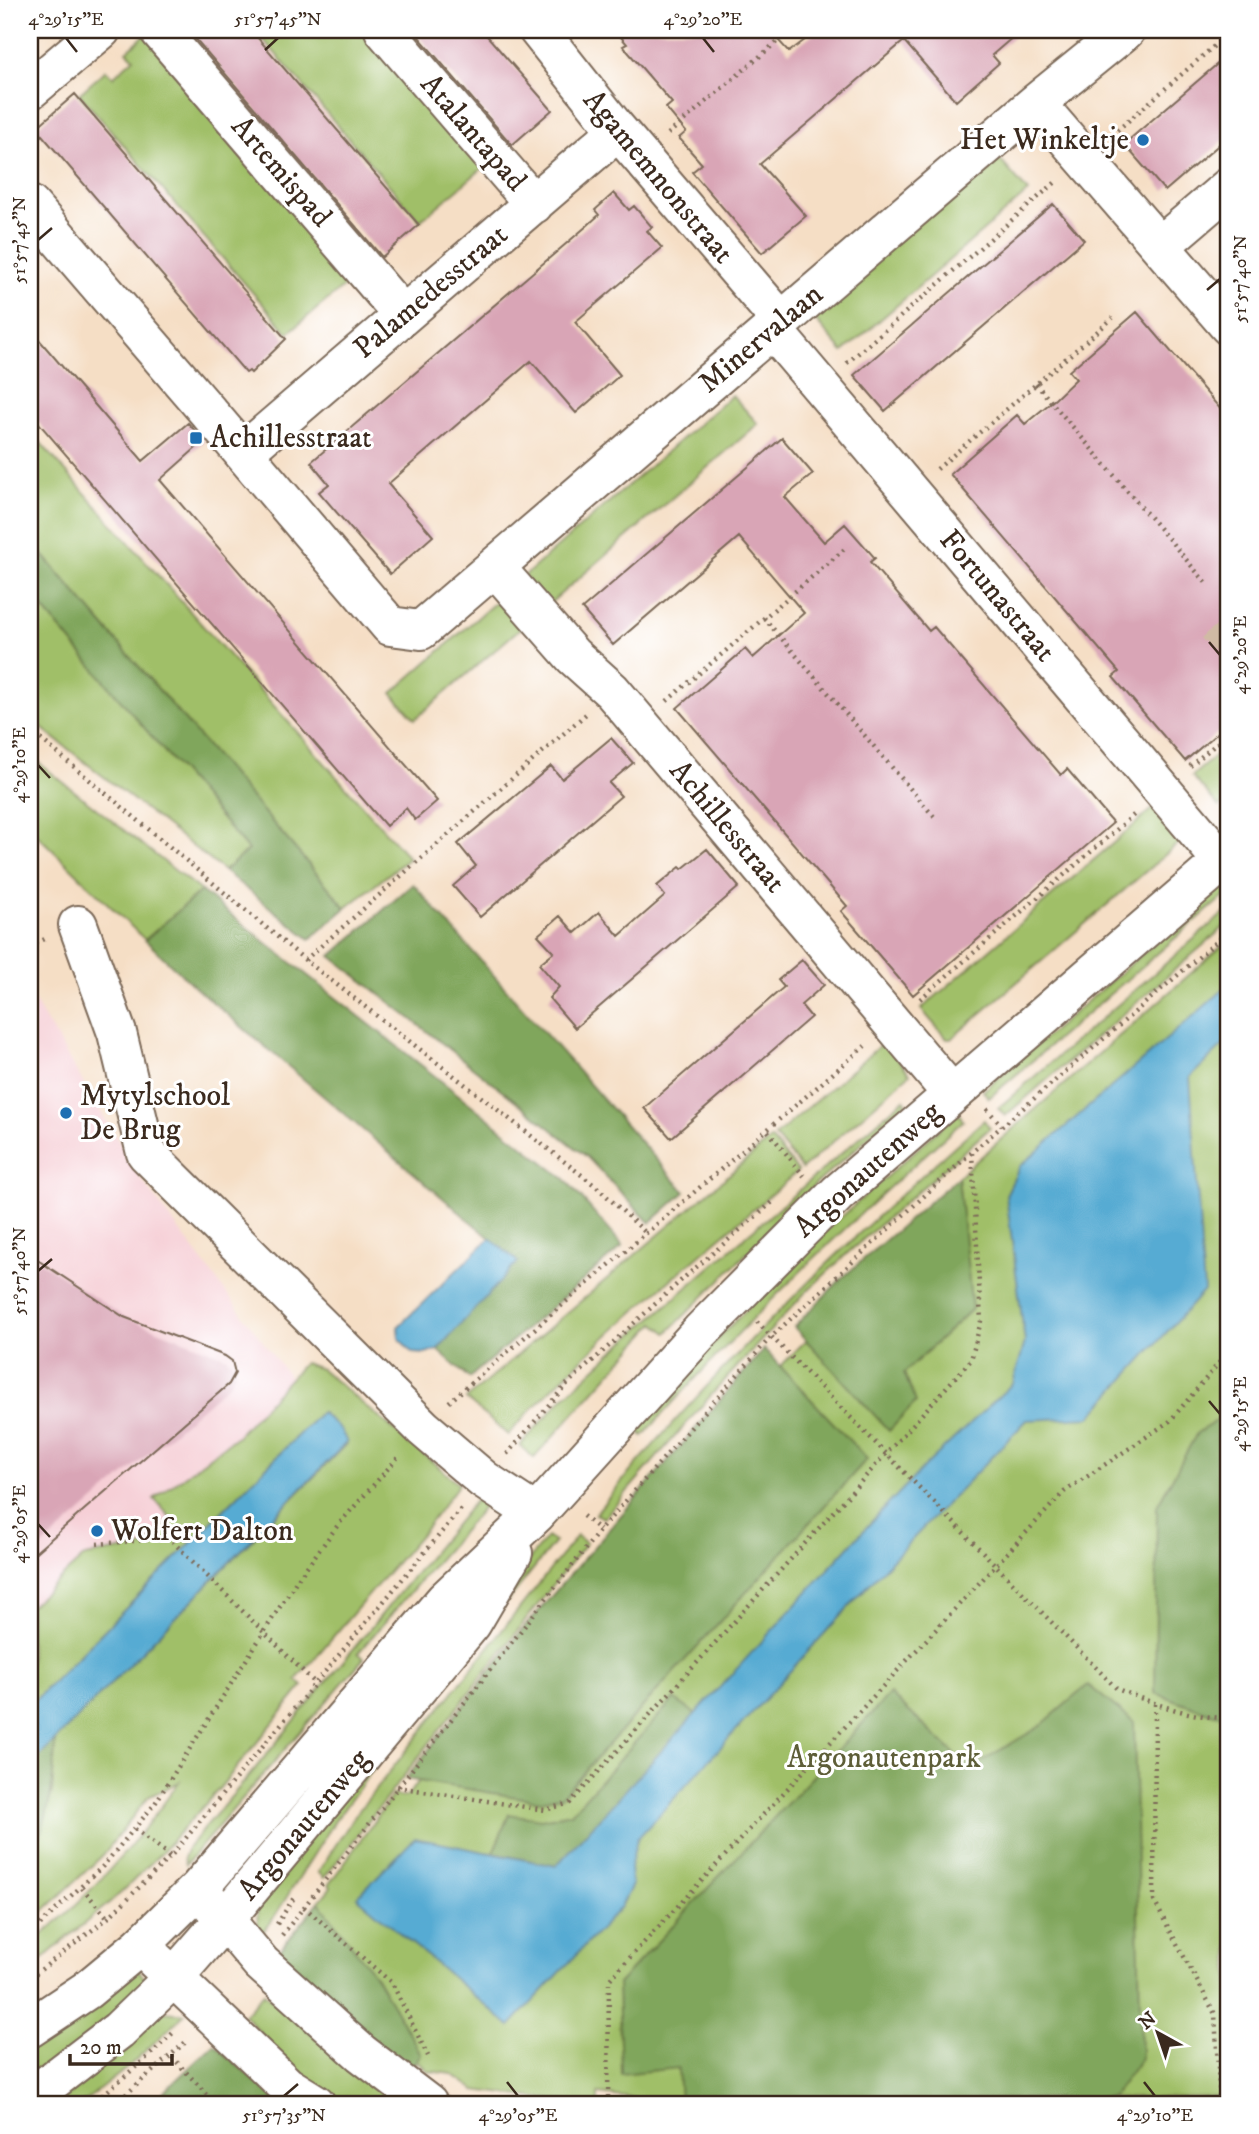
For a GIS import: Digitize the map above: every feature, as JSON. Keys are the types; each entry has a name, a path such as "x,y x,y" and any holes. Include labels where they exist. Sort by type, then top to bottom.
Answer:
{"street":[{"path":"30,90 101,30"},
{"name":"Artemispad","path":"159,30 402,315"},
{"name":"Atalantapad","path":"384,30 534,204"},
{"name":"Agamemnonstraat","path":"538,30 777,325"},
{"name":"Minervalaan","path":"243,453 390,626 421,630 1036,103 1104,36"},
{"path":"1036,103 1229,326"},
{"name":"Palamedesstraat","path":"243,453 605,142 614,126"},
{"path":"1160,246 1229,187"},
{"path":"30,205 243,453"},
{"name":"Fortunastraat","path":"777,325 820,387 1162,790 1226,859"},
{"name":"Achillesstraat","path":"495,567 573,656 612,691 952,1094"},
{"name":"Argonautenweg","path":"30,2028 87,1990 140,1947 199,1888 445,1600 536,1514 701,1331 838,1193 1226,859"},
{"path":"78,925 117,1033 146,1153 423,1428 484,1480 536,1514"},
{"name":"Argonautenweg","path":"30,2098 119,2030 175,1976 225,1920 472,1623 536,1514"},
{"path":"199,1888 261,1963 361,2053 431,2086"},
{"path":"140,1947 175,1976 287,2086 316,2104"}],"path":[{"path":"642,158 791,30"},
{"path":"820,387 1229,33"},
{"path":"910,493 1113,318"},
{"path":"1035,384 1207,584"},
{"path":"640,724 847,547"},
{"path":"764,618 937,820"},
{"path":"305,960 612,691"},
{"path":"30,730 305,960 597,1187 647,1234"},
{"path":"30,1934 82,1888 155,1805 297,1580 338,1525 423,1428 447,1404 1229,733"},
{"path":"261,1963 600,1530 771,1337 972,1152 1229,932"},
{"path":"987,1108 1002,1126"},
{"path":"768,1131 804,1176"},
{"path":"397,1787 545,1810 570,1803 889,1457 971,1360 981,1321 972,1152"},
{"path":"757,1321 1117,1689 1155,1704 1217,1718 1229,1718"},
{"path":"608,2104 609,1980 1064,1492 1170,1421 1229,1350"},
{"path":"97,1544 169,1538 316,1684"},
{"path":"1155,1704 1154,1901 1215,2014 1220,2104"},
{"path":"135,1829 170,1857"},
{"path":"82,1888 108,1918"},
{"path":"304,1907 392,1983 431,2086"},
{"path":"115,2104 172,2057 213,2014"},
{"path":"172,2057 216,2104"}],"shaded area":[{"name":"Wolfert Dalton","path":"30,994 143,1182 300,1391 30,1670"}],"green space":[{"path":"255,30 375,30 490,162 420,221"},
{"path":"147,33 355,277 288,333 79,94 106,70 113,77 134,58 127,51"},
{"path":"994,153 1028,192 843,352 809,313"},
{"path":"732,395 758,424 549,604 523,577"},
{"path":"30,431 409,858 346,908 30,540"},
{"path":"30,540 346,908 310,939 224,871 248,850 30,593"},
{"path":"30,593 248,850 224,871 30,719"},
{"path":"499,599 523,626 415,719 392,693"},
{"path":"1229,744 1229,799 1219,807 1192,776"},
{"path":"30,756 201,891 145,940 30,828"},
{"path":"1155,807 1180,837 1180,842 951,1039 947,1039 921,1009"},
{"path":"1227,881 1229,892 989,1098 983,1091"},
{"path":"413,884 685,1192 650,1223 587,1157 331,956"},
{"path":"201,891 565,1179 623,1246 469,1378 437,1350 517,1261 195,987 145,940"},
{"path":"1229,909 1229,923 1005,1116 998,1108"},
{"name":"Argonautenpark","path":"1229,940 1229,2097 678,2104 598,2094 598,2104 583,2104 475,2090 452,2074 428,2071 287,1941 331,1887 329,1884 393,1795 406,1797 659,1491 889,1255 960,1195 958,1177"},
{"path":"884,1042 910,1074 802,1169 775,1136"},
{"path":"904,1099 907,1103 816,1184 667,1333 655,1323 534,1458 520,1446 561,1400 609,1355"},
{"path":"956,1114 960,1115 963,1121 799,1273 719,1353 643,1436 636,1429 727,1329 827,1230"},
{"path":"984,1120 990,1128 804,1294 604,1518 595,1514 733,1358 831,1260"},
{"path":"771,1139 798,1171 612,1332 541,1399 508,1435 466,1399"},
{"path":"958,1177 972,1309 904,1373 916,1402 889,1431 794,1327 842,1278"},
{"path":"764,1349 867,1459 562,1796 541,1801 406,1779 518,1635"},
{"path":"304,1363 321,1369 459,1484 427,1527 296,1680 303,1686 219,1789 122,1892 30,1969 30,1945 92,1889 146,1826 179,1782 148,1797 103,1855 30,1924 30,1857 52,1793 55,1740 347,1443 341,1431 321,1412 30,1705 30,1606 85,1556 145,1546 172,1519 154,1499 237,1436"},
{"path":"1229,1413 1229,1716 1214,1714 1155,1693 1157,1506 1197,1433"},
{"path":"478,1497 487,1503 358,1653 364,1658 186,1864 184,1858 188,1847"},
{"path":"577,1536 586,1543 324,1878 318,1872 356,1814"},
{"path":"547,1537 555,1542 374,1768 335,1821 258,1938 257,1900"},
{"path":"1088,1685 1134,1722 1141,2058 1112,2098 680,2104 678,2068 621,2074 618,1984 890,1694 970,1768 1039,1727"},
{"path":"674,1699 696,1714 556,1866 493,1853 509,1814 541,1819 571,1813"},
{"path":"55,1740 50,1800 30,1857 30,1766"},
{"path":"319,1902 376,1977 421,2054 405,2076 276,1955"},
{"path":"136,1969 145,1978 143,1992 30,2084 30,2039"},
{"path":"264,1993 392,2104 345,2104 297,2073 244,2015"},
{"path":"155,2011 185,2014 127,2068 81,2104 42,2104"},
{"path":"214,2044 281,2104 151,2104"}],"water":[{"path":"1229,985 1229,1040 1190,1077 1204,1291 1090,1417 1027,1420 876,1577 637,1839 630,1868 632,1885 621,1907 510,2026 357,1897 415,1838 556,1866 875,1518 924,1467 1013,1383 1025,1342 1006,1195 1020,1166"},
{"path":"490,1238 518,1262 437,1350 426,1354 412,1353 399,1338 398,1327"},
{"path":"321,1412 341,1430 347,1442 30,1766 30,1705"}],"building":[{"path":"188,30 251,30 419,225 382,257"},
{"path":"413,30 482,30 552,110 512,145"},
{"path":"615,30 769,30 789,52 818,30 1021,30 992,55 999,63 956,101 904,41 760,164 806,216 762,253 692,172 702,164 679,138 686,132 666,108 672,103 623,46 627,44"},
{"path":"1229,54 1229,136 1165,191 1124,144"},
{"path":"75,94 286,339 251,373 246,373 36,128"},
{"path":"614,193 629,210 634,206 652,227 647,231 662,248 575,322 620,375 576,413 531,361 388,484 433,536 390,574 319,492 329,484 311,462 588,225 599,215 595,210"},
{"path":"1053,204 1084,240 885,411 854,375"},
{"path":"1137,312 1229,419 1229,723 1185,761 1113,677 1119,672 950,474 1017,415 1025,424 1055,399 1076,379 1069,371"},
{"path":"30,329 143,461 188,423 204,441 160,480 437,801 415,820 406,808 386,826 30,413"},
{"path":"782,438 813,474 785,497 824,542 845,524 875,558 870,562 929,631 934,627 1061,775 1067,769 1113,823 913,995 841,911 847,906 677,708 745,649 753,658 804,613 739,537 613,645 582,609"},
{"path":"611,738 633,763 609,783 621,796 480,917 453,886 476,866 458,844 551,766 562,779"},
{"path":"707,849 739,887 575,1028 549,998 559,987 539,964 554,952 538,935 560,916 575,933 599,912 619,936 665,896 657,886"},
{"path":"802,960 824,985 801,1005 811,1017 671,1138 644,1108 784,987 778,980"},
{"path":"30,1255 124,1317 225,1356 232,1361 235,1373 229,1384 30,1557"}],"tunnel":[{"path":"1215,652 1229,639"}],"place":[{"name":"Het Winkeltje","path":"1143,140"},
{"name":"Achillesstraat","path":"196,438"},
{"name":"Mytylschool De Brug","path":"66,1113"},
{"name":"Wolfert Dalton","path":"97,1531"}]}
